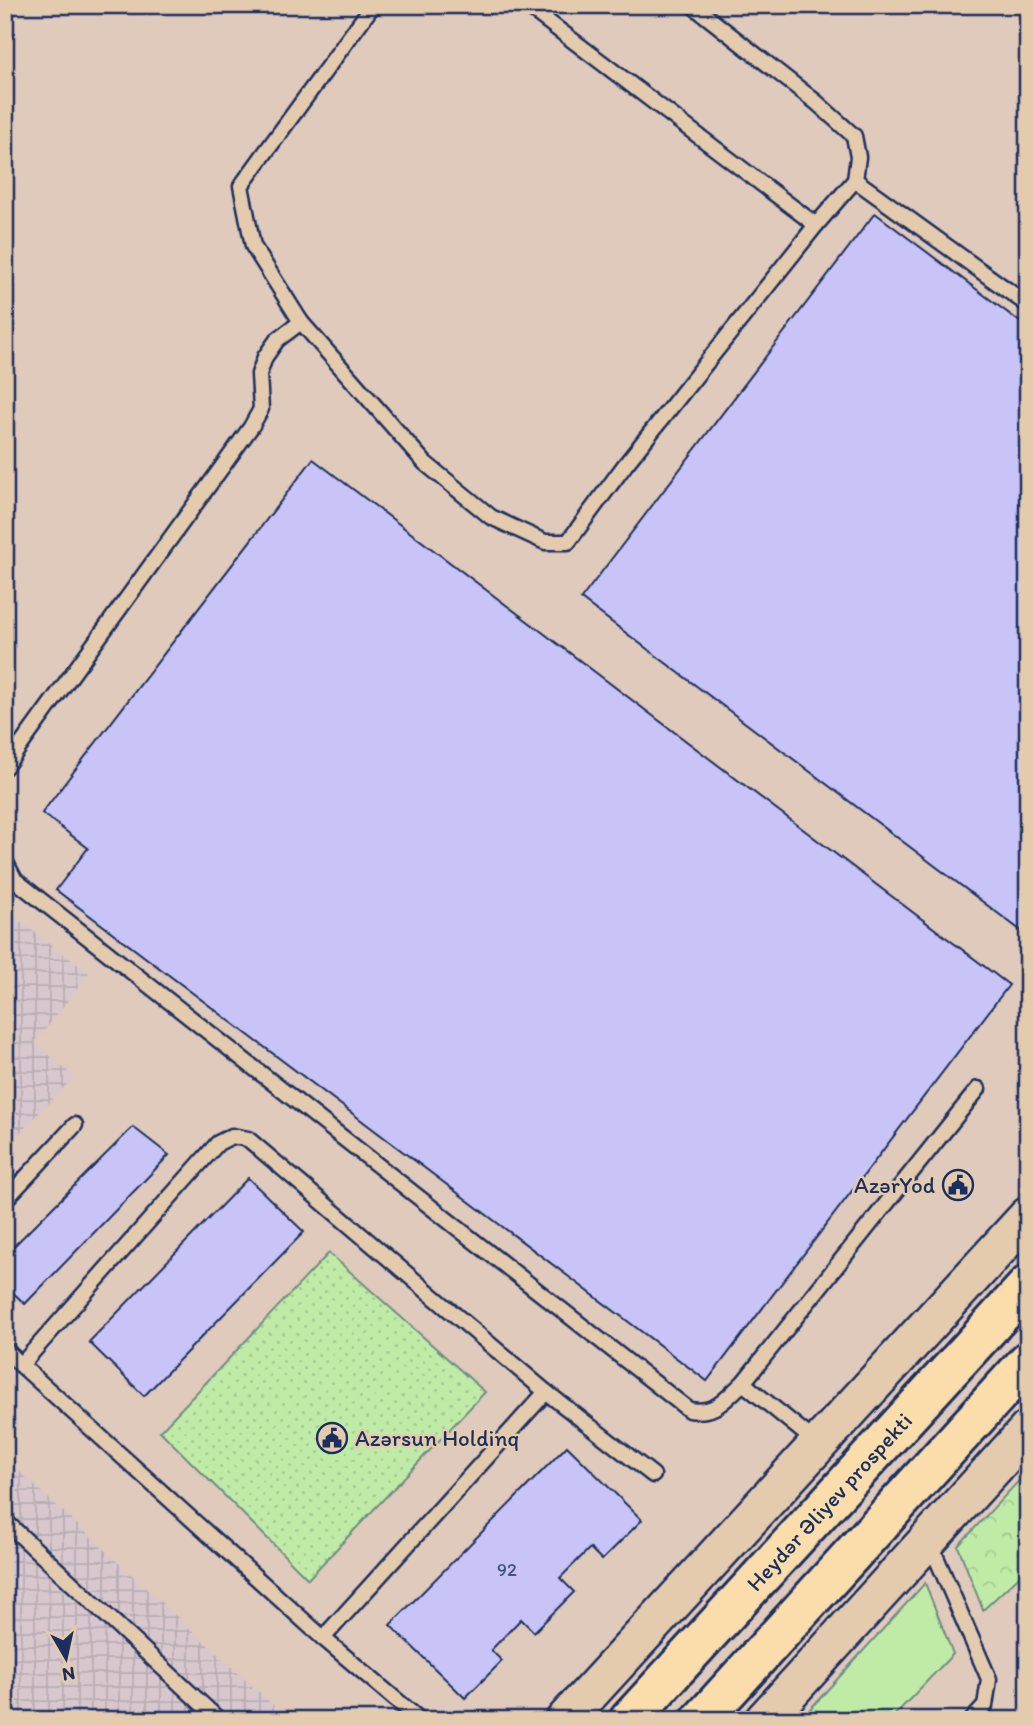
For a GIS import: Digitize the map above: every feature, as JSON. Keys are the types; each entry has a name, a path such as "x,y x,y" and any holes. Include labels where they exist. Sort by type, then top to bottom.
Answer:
{"highway":[{"name":"Heydər Əliyev prospekti","path":"629,1720 1028,1285"},
{"path":"701,1720 1028,1361"}],"main road":[{"path":"565,1720 1028,1216"},
{"path":"764,1720 1028,1430"}],"lane":[{"path":"373,5 241,186 253,246 301,322 425,463 491,517 545,542 568,542 625,465 855,180 858,157 854,136 816,102 692,5"},
{"path":"526,5 816,225"},
{"path":"855,180 1028,305"},
{"path":"5,767 251,427 261,409 259,374 265,357 277,340 301,322"},
{"path":"5,861 15,880 689,1410 714,1410 743,1383 978,1088"},
{"path":"5,1200 75,1125"},
{"path":"21,1365 218,1143 232,1136 248,1139 546,1392 653,1475"},
{"path":"5,1349 323,1638 420,1720"},
{"path":"743,1383 818,1444"},
{"path":"323,1638 546,1392"},
{"path":"5,1521 219,1720"},
{"path":"928,1538 989,1679 985,1706 972,1720"}],"shaded area":[{"path":"5,910 89,973 35,1043 74,1077 5,1148"},
{"path":"5,1458 289,1720 5,1720"}],"green space":[{"path":"329,1253 485,1392 308,1579 160,1431"},
{"path":"1028,1471 1028,1568 983,1610 958,1546"},
{"path":"925,1583 953,1654 890,1720 800,1720"}],"building":[{"path":"875,213 1028,328 1028,936 581,599"},
{"path":"313,459 1009,985 707,1381 56,890 88,848 42,813"},
{"path":"133,1127 169,1155 25,1304 5,1285 5,1255"},
{"path":"248,1178 304,1232 144,1396 89,1342"},
{"path":"567,1446 642,1520 602,1560 590,1548 560,1578 574,1592 534,1632 521,1619 491,1650 502,1661 465,1698 390,1625"}],"place":[{"name":"AzərYod","path":"958,1185"},
{"name":"Azərsun Holdinq","path":"332,1438"}]}
